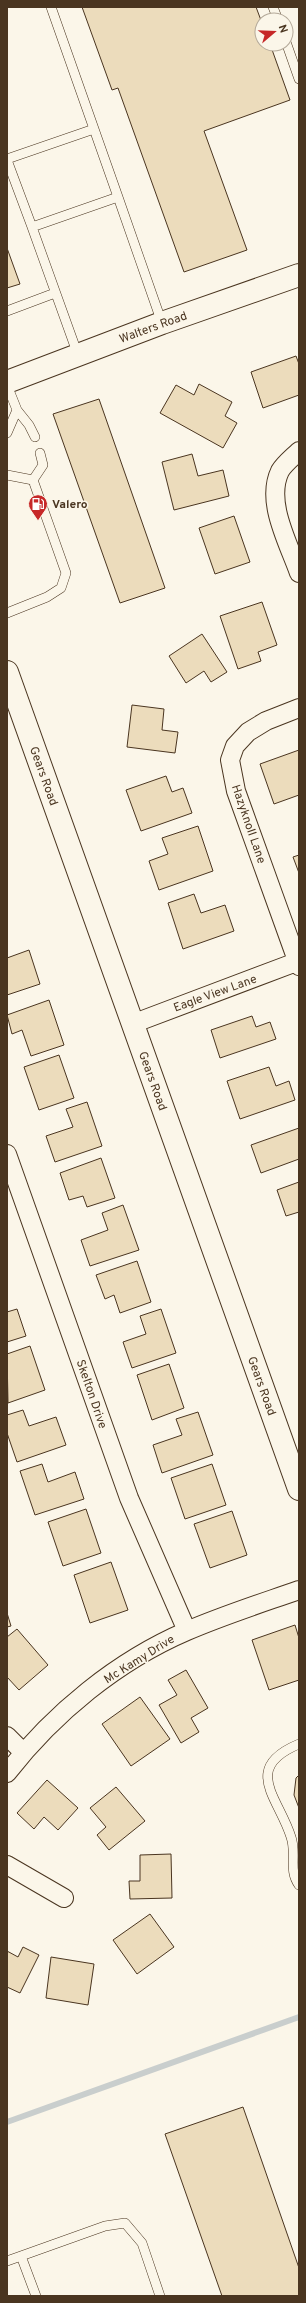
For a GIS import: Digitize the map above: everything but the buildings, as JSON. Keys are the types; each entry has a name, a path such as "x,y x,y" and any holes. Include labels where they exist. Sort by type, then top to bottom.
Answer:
{"main road":[{"name":"Walters Road","path":"7,382 162,323 299,275"},
{"name":"Gears Road","path":"7,672 299,1490"}],"street":[{"path":"299,451 280,470 275,488 280,520 299,573"},
{"name":"Hazyknoll Lane","path":"296,709 266,721 248,732 235,746 230,760 236,791 298,963"},
{"name":"Eagle View Lane","path":"132,1024 298,963"},
{"name":"Skelton Drive","path":"7,1154 129,1498 187,1631"},
{"name":"Mc Kamy Drive","path":"7,1773 23,1752 67,1709 110,1676 155,1646 187,1631 299,1590"},
{"path":"7,1736 23,1752"},
{"path":"7,1865 64,1898"}],"lane":[{"path":"51,7 162,323"},
{"path":"290,52 299,79"},
{"path":"78,356 7,159 94,129"},
{"path":"32,227 118,197"},
{"path":"7,311 55,293"},
{"path":"7,385 17,410 29,425 34,437"},
{"path":"7,433 17,410"},
{"path":"7,613 47,597 61,588 66,573 34,480 43,465 40,453"},
{"path":"7,475 34,480"},
{"path":"299,1744 276,1757 269,1765 266,1775 270,1792 292,1837 294,1853 292,1872 299,1885"},
{"path":"7,2261 105,2226 125,2223 142,2243 160,2296"},
{"path":"21,2256 36,2296"}],"waterway":[{"path":"7,2122 299,2017"}],"place":[{"name":"Valero","path":"38,521"}]}
